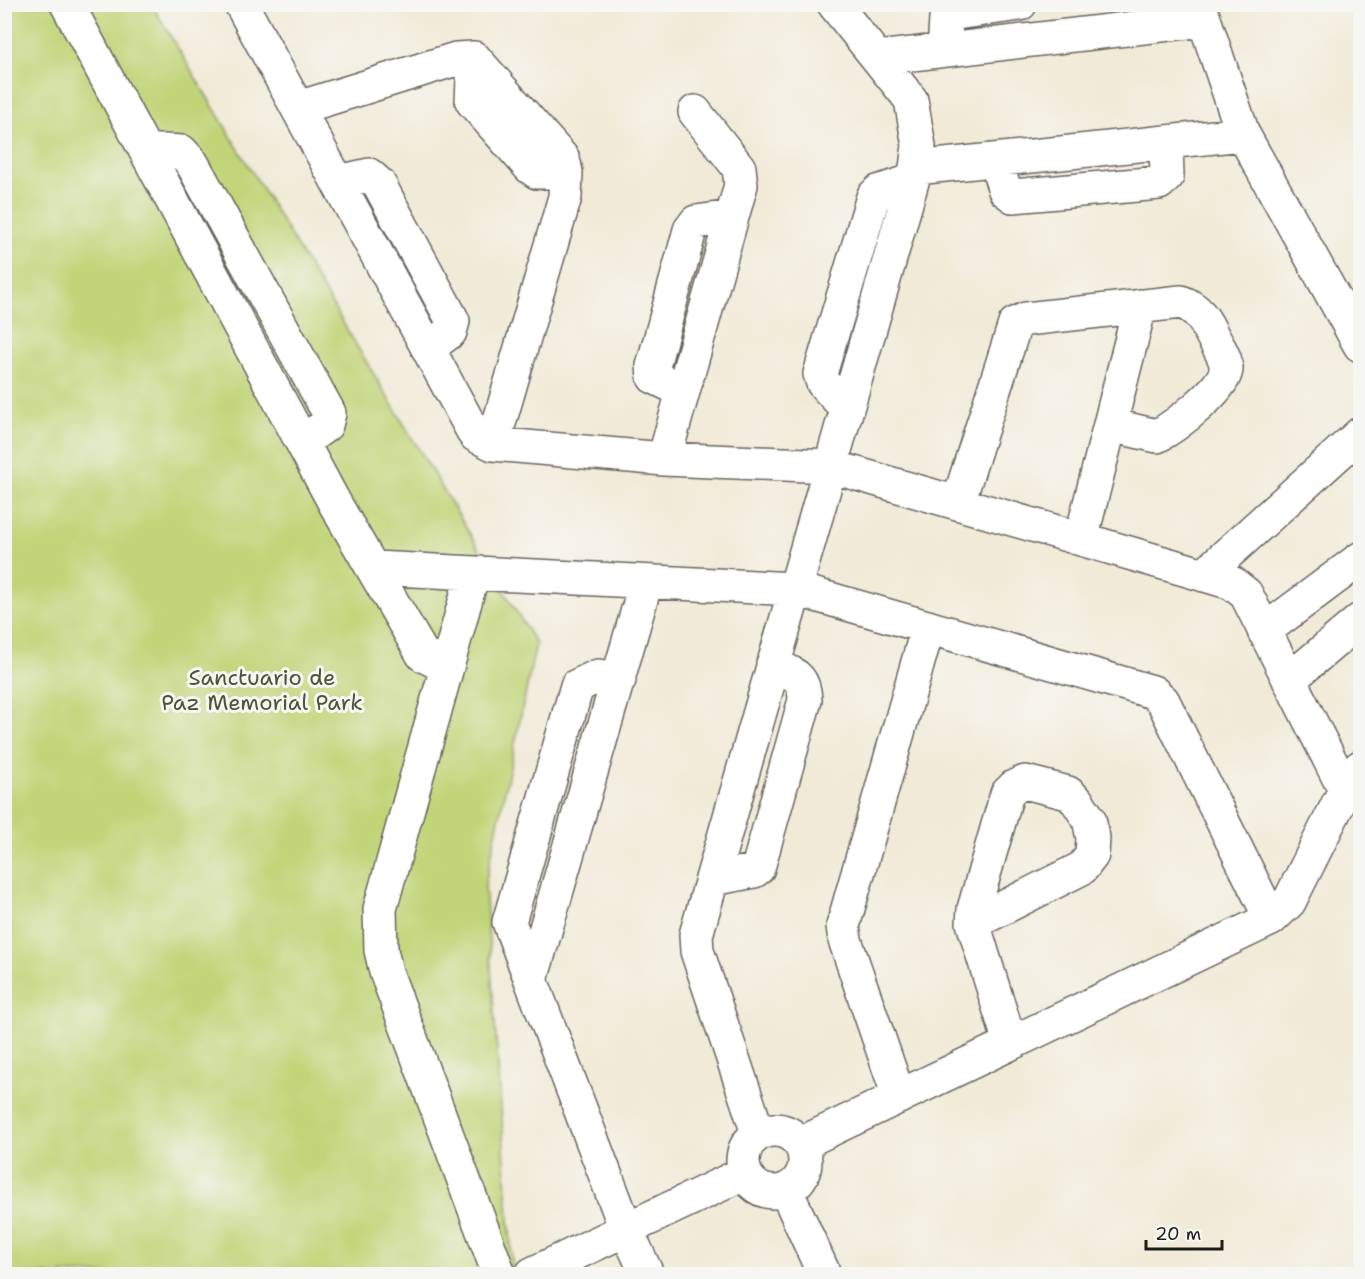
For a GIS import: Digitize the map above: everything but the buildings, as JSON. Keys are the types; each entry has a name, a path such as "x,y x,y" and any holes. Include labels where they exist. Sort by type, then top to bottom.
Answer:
{"street":[{"path":"241,4 338,182 369,175 379,183 453,321 450,332 428,348 475,435 493,444 664,459 830,466 1232,583 1246,594 1289,680 1353,778 1289,902 1271,919 800,1144"},
{"path":"834,4 911,99 919,146 914,174"},
{"path":"944,50 946,19 956,13 1020,4"},
{"path":"78,7 145,150 182,152 192,163 329,413 326,425 302,442 423,654 447,668"},
{"path":"878,58 944,50 1109,17 1202,12 1243,134 1360,345"},
{"path":"298,108 456,59 474,58 472,101 530,167 537,172 566,172 565,197 493,444"},
{"path":"664,459 683,391 654,377 653,366 690,230 696,222 732,217 741,185 739,168 695,112"},
{"path":"758,1133 697,951 696,936 712,879 754,871 758,868 805,700 805,686 799,678 773,664 847,409 823,383 820,374 873,197 878,192 914,174 995,160 1005,190 1013,196 1159,183 1167,176 1166,142 1243,134"},
{"path":"958,503 1015,324 1026,319 1181,302 1193,307 1206,321 1227,366 1225,380 1172,428 1157,436 1110,425"},
{"path":"1081,539 1140,306"},
{"path":"1204,575 1360,434"},
{"path":"1264,631 1360,559"},
{"path":"374,568 795,589 1153,692 1163,701 1271,919"},
{"path":"473,573 380,909 381,950 386,972 499,1275"},
{"path":"646,582 619,680 598,676 585,680 577,686 509,922 627,1229 647,1275"},
{"path":"1289,680 1360,620"},
{"path":"899,1097 845,940 843,927 928,627"},
{"path":"973,923 1010,1044"},
{"path":"772,1129 787,1131 800,1144 806,1161 800,1179 786,1190 770,1192 755,1186 745,1173 742,1157 748,1143 758,1133 772,1129"},
{"path":"532,1275 745,1173"},
{"path":"786,1190 821,1273"}],"green space":[{"name":"Sanctuario de Paz Memorial Park","path":"5,5 152,5 536,644 485,885 513,1274 5,1274"}]}
